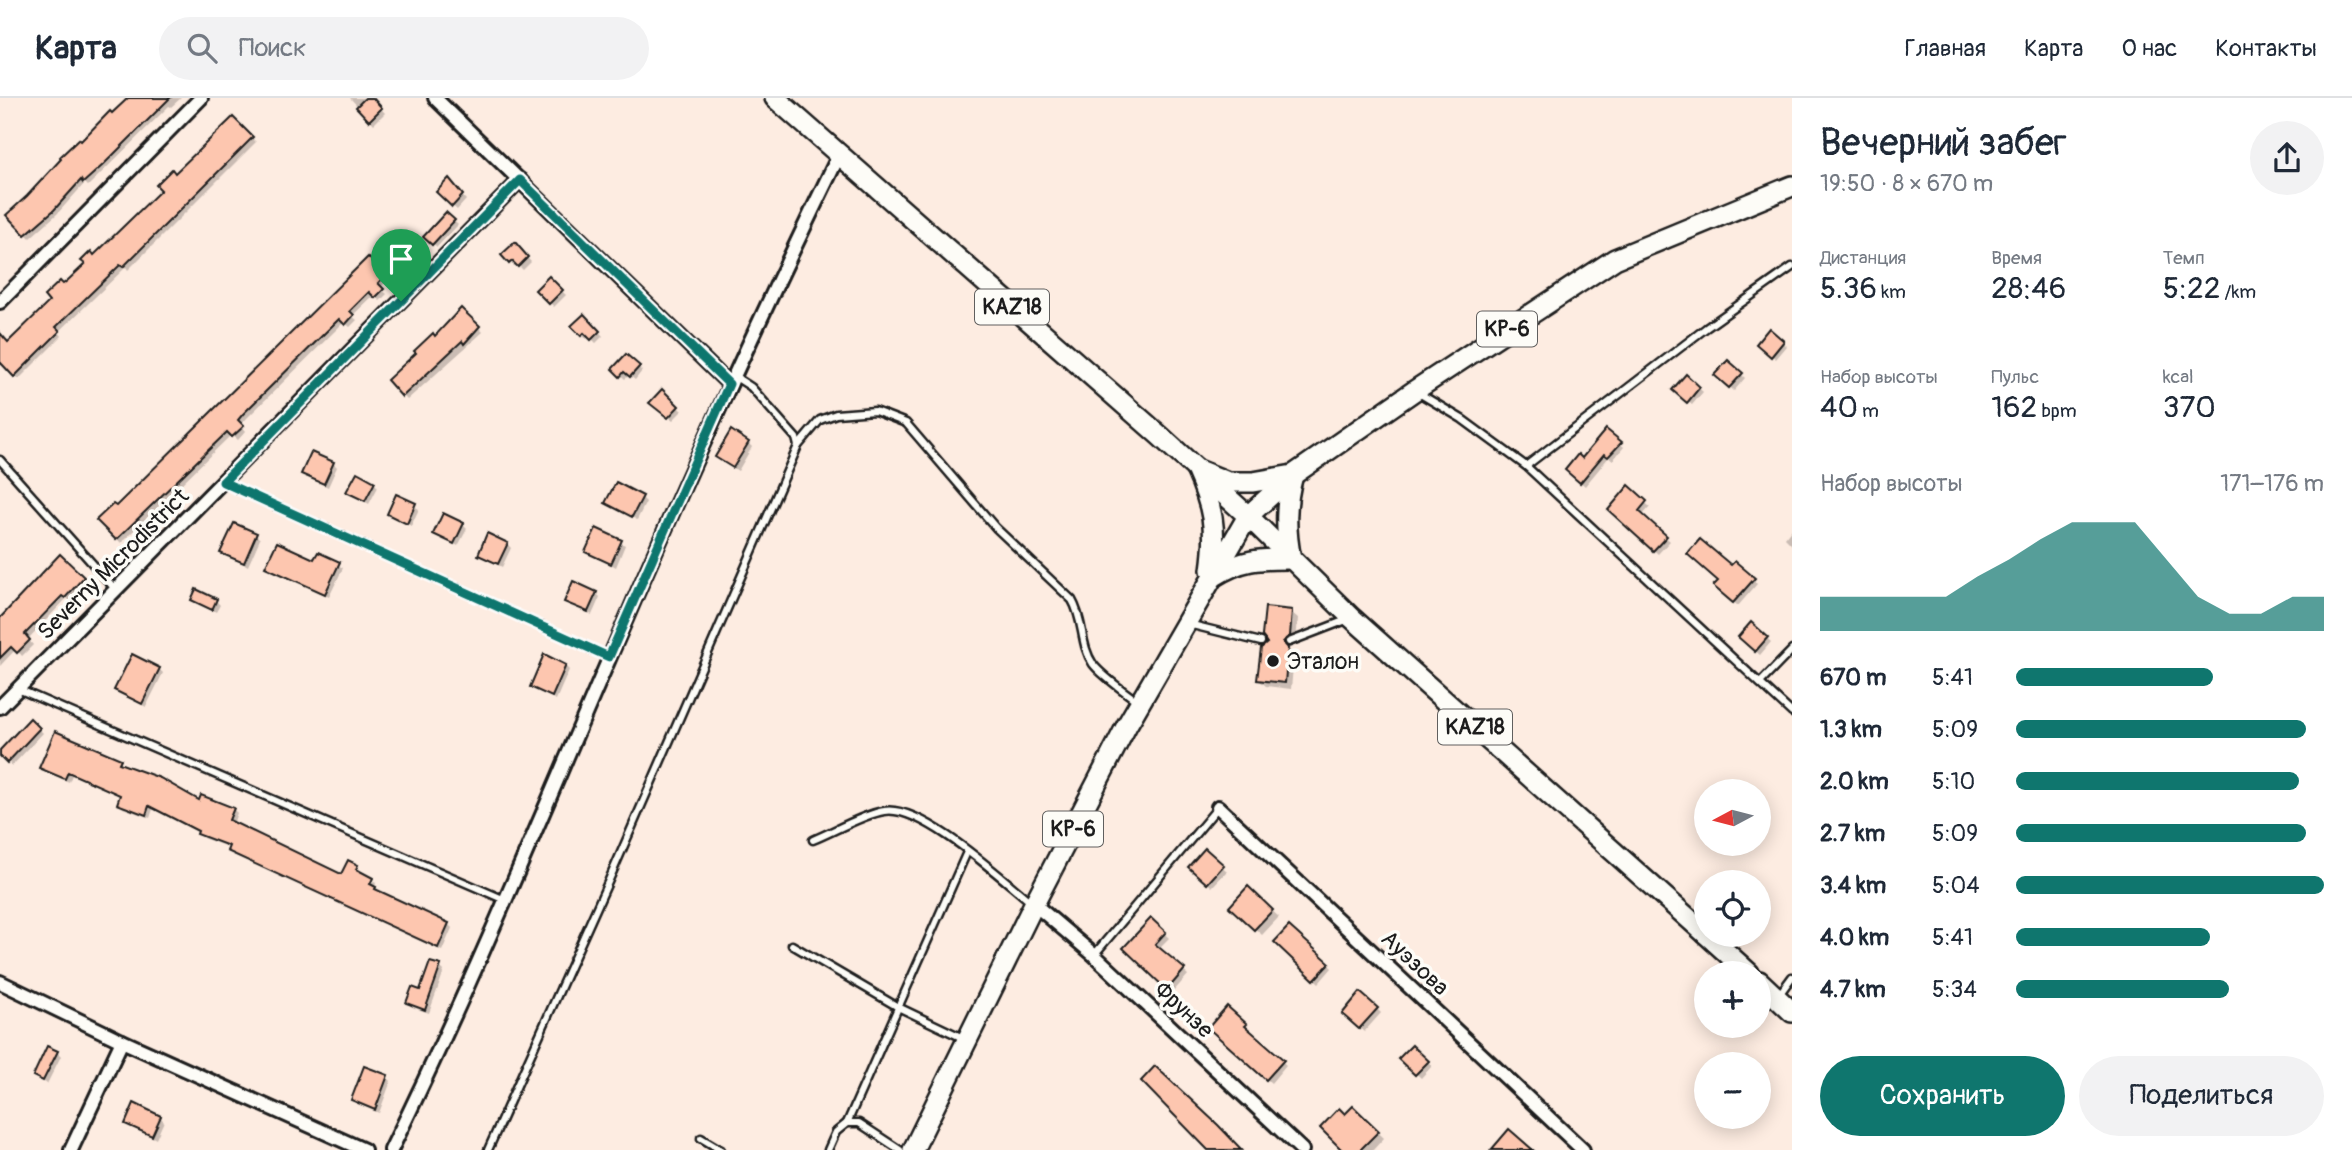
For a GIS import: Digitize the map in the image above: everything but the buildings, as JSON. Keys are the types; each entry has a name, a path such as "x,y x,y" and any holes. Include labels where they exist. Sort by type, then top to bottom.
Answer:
{"main road":[{"name":"KAZ18","path":"775,98 1248,516 1352,618 1694,923"},
{"name":"KP-6","path":"913,1150 1034,904 1140,703 1248,516 1293,475 1413,391 1615,259 1792,186"},
{"path":"1195,470 1228,482 1253,482 1293,475 1286,499 1285,521 1291,559 1253,560 1233,565 1210,579"},
{"path":"1195,470 1209,499 1213,518 1215,540 1210,579"},
{"name":"KAZ18","path":"1720,947 1736,961"},
{"path":"1771,992 1792,1012"}],"street":[{"path":"0,302 201,98"},
{"path":"435,98 731,379"},
{"path":"391,1150 506,901 731,379 839,155"},
{"name":"Severny Microdistrict","path":"0,707 520,180"},
{"name":"Ауэзова","path":"1219,807 1583,1150"},
{"name":"Фрунзе","path":"1034,904 1094,955 1302,1150"},
{"path":"0,982 122,1041 364,1150"},
{"path":"71,1150 122,1041"}],"lane":[{"path":"1527,466 1706,328 1792,267"},
{"path":"731,379 751,387 796,438 798,446"},
{"path":"1413,391 1462,419 1527,466 1792,713"},
{"path":"488,1150 610,880 798,446 820,419 836,414 875,411 906,423 996,528 1072,600 1080,613 1083,641 1094,664 1140,703"},
{"path":"0,460 116,590"},
{"path":"223,482 609,657"},
{"path":"1289,642 1352,618"},
{"path":"1186,623 1261,642"},
{"path":"1760,683 1792,650"},
{"path":"18,689 506,901"},
{"path":"1094,955 1219,807"},
{"path":"813,840 882,811 900,810 933,825 1034,904"},
{"path":"828,1150 836,1132 846,1123 967,852"},
{"path":"792,945 898,1007 967,1040"},
{"path":"1776,997 1792,978"},
{"path":"846,1123 859,1123 900,1150"},
{"path":"701,1138 721,1150"}],"place":[{"name":"Эталон","path":"1273,661"}],"route":[{"path":"520,180 729,384 609,657 223,482 401,301 520,180"}]}
